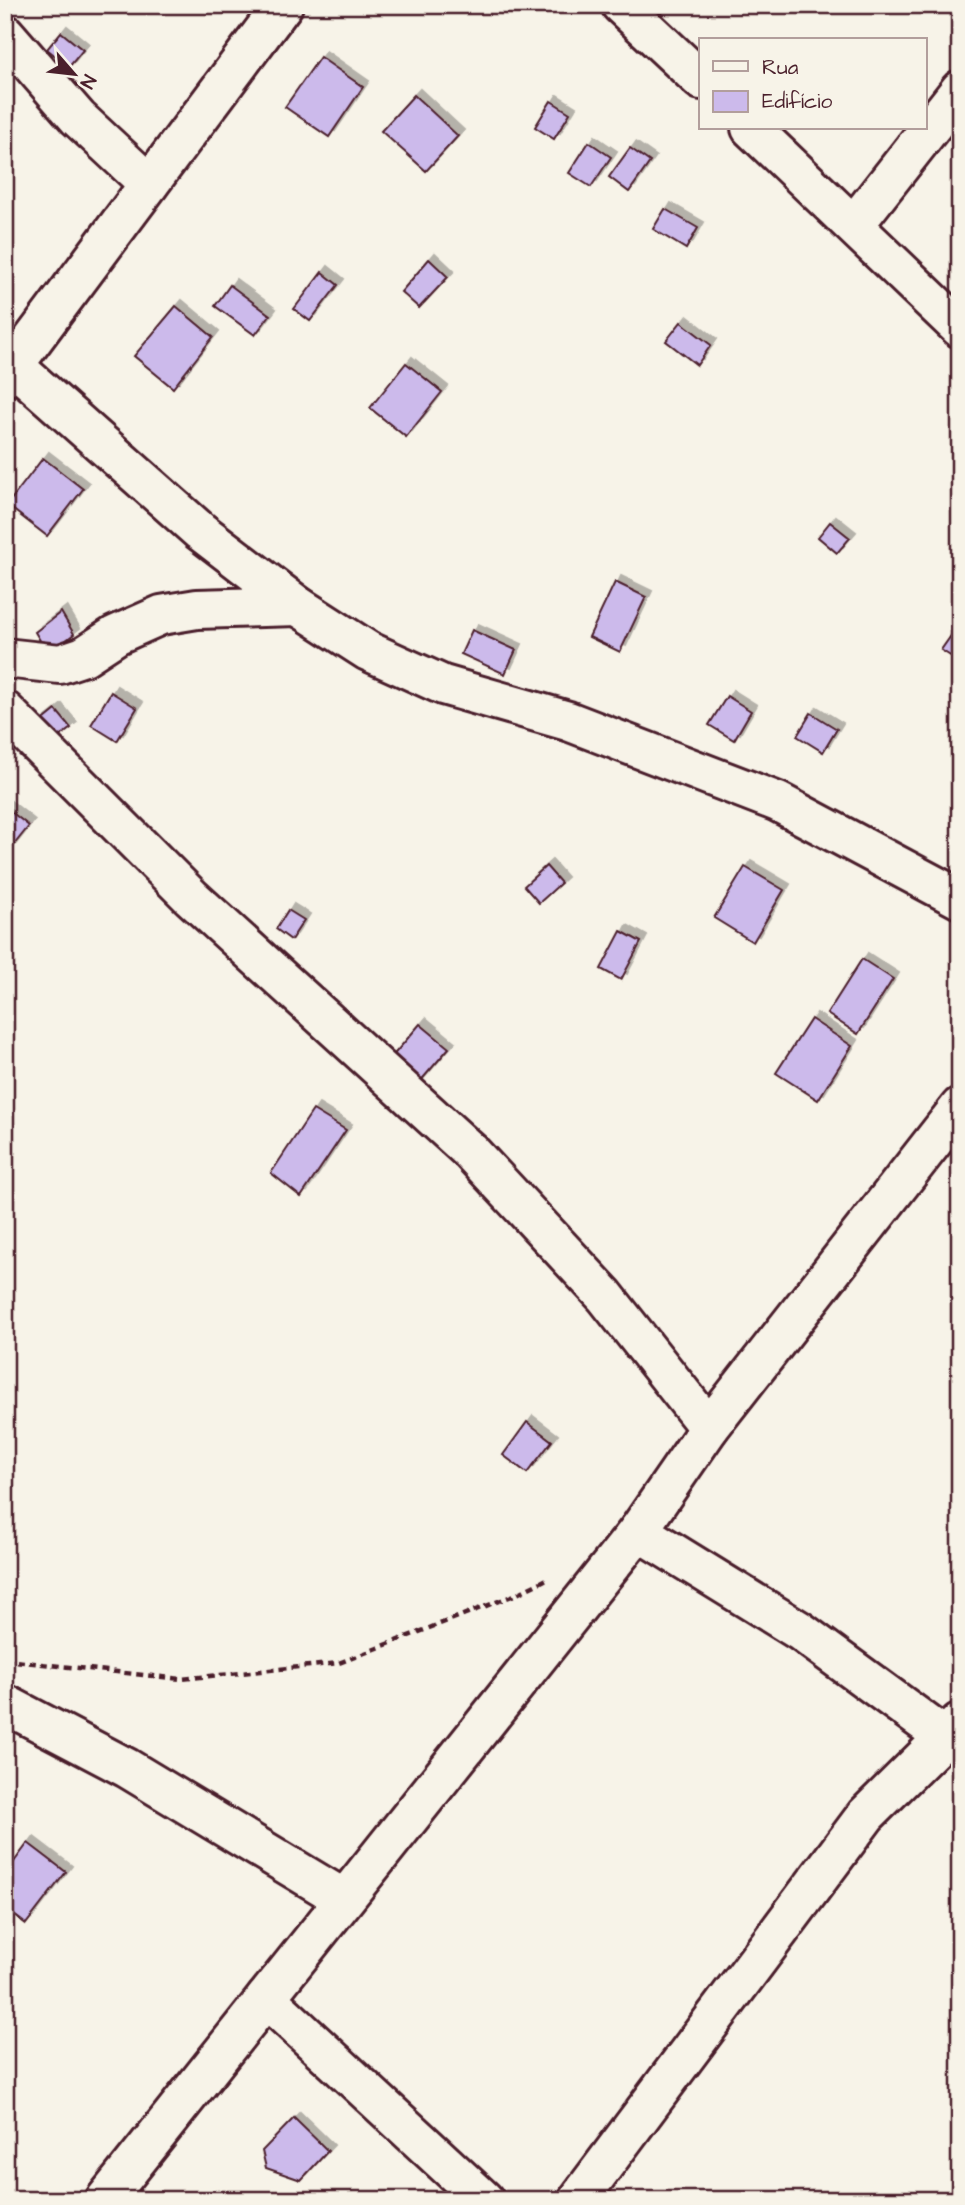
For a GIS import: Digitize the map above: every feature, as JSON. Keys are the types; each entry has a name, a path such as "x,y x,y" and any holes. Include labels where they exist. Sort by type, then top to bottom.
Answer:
{"street":[{"path":"283,5 9,371 200,531 298,606 368,651 443,685 568,721 778,802 960,899"},
{"path":"621,5 699,78"},
{"path":"5,34 78,118 149,184"},
{"path":"855,225 960,90"},
{"path":"753,130 960,328"},
{"path":"5,658 60,664 84,656 116,635 161,615 197,609 298,606"},
{"path":"5,711 191,897 470,1151 605,1296 709,1428"},
{"path":"105,2200 638,1531 709,1428 960,1107"},
{"path":"578,2200 866,1815 955,1735 800,1631 638,1531"},
{"path":"5,1703 127,1768 345,1899"},
{"path":"266,1997 484,2200"}],"path":[{"path":"5,1660 181,1679 340,1663 517,1594 553,1575"}],"building":[{"path":"61,32 83,50 69,67 47,49"},
{"path":"320,57 363,87 329,137 285,107"},
{"path":"414,95 458,136 426,171 381,131"},
{"path":"551,101 570,113 554,139 535,127"},
{"path":"589,142 611,157 591,187 569,173"},
{"path":"630,148 650,162 629,192 609,177"},
{"path":"665,209 698,228 686,249 653,229"},
{"path":"429,259 448,277 419,308 401,292"},
{"path":"322,272 338,285 310,321 294,309"},
{"path":"230,285 270,315 255,335 215,306"},
{"path":"176,306 213,337 173,388 134,356"},
{"path":"681,322 711,345 697,365 666,341"},
{"path":"406,363 442,392 406,437 370,408"},
{"path":"43,458 83,489 47,536 7,505"},
{"path":"830,522 850,538 837,553 818,537"},
{"path":"615,582 646,597 620,652 589,637"},
{"path":"61,612 74,634 48,654 35,632"},
{"path":"472,630 516,650 505,674 461,654"},
{"path":"955,630 960,634 960,662 941,650"},
{"path":"111,692 137,708 117,741 91,725"},
{"path":"727,696 751,711 734,740 709,725"},
{"path":"56,710 71,728 54,741 40,723"},
{"path":"811,713 837,729 823,752 797,736"},
{"path":"5,807 29,826 5,856"},
{"path":"546,866 561,883 539,903 524,886"},
{"path":"745,867 784,890 753,942 714,918"},
{"path":"288,910 304,920 291,940 276,929"},
{"path":"621,931 641,942 621,980 601,969"},
{"path":"862,959 893,979 858,1034 827,1014"},
{"path":"811,1019 852,1046 818,1100 776,1073"},
{"path":"420,1024 449,1048 418,1084 390,1059"},
{"path":"313,1110 346,1130 301,1197 271,1173"},
{"path":"527,1422 552,1441 527,1473 503,1455"},
{"path":"28,1843 66,1872 26,1924 5,1908 5,1874"},
{"path":"294,2118 328,2151 301,2180 266,2168 262,2151"}]}
